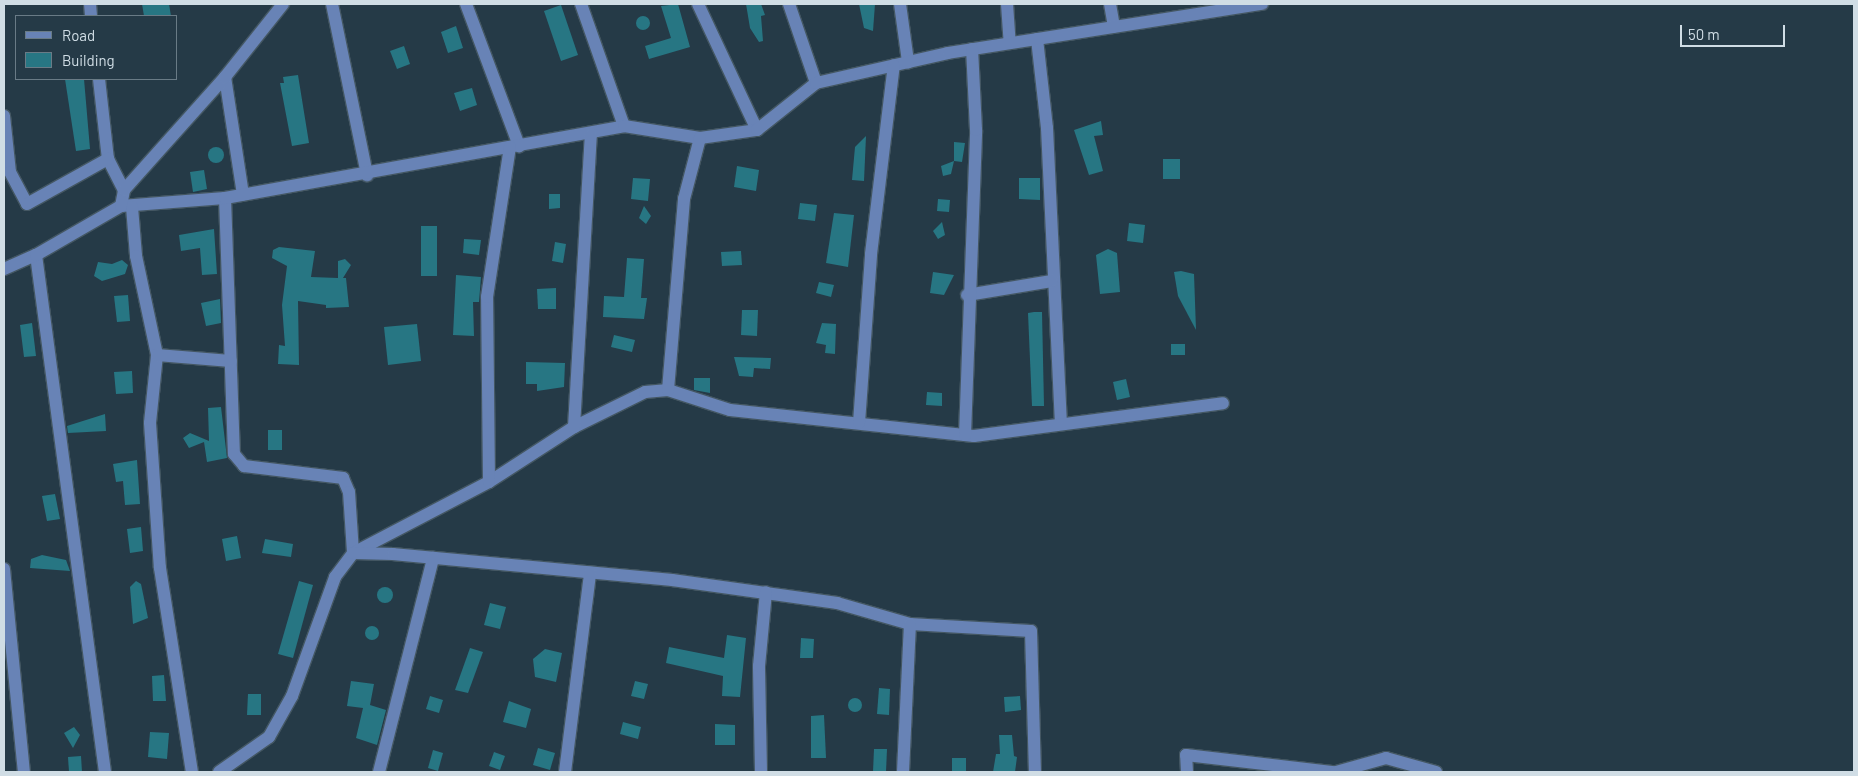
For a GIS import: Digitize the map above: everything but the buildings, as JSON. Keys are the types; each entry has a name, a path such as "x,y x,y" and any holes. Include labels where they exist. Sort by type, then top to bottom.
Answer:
{"street":[{"path":"124,190 225,77 282,4"},
{"path":"332,4 367,175"},
{"path":"466,4 515,146 488,297 488,482"},
{"path":"581,4 624,126"},
{"path":"698,4 756,130"},
{"path":"789,4 816,83"},
{"path":"900,4 908,62"},
{"path":"1007,4 1010,43"},
{"path":"1110,4 1114,27"},
{"path":"4,268 36,255 126,206 243,195 367,175 515,146 591,134 624,126 700,138 756,130 816,83 972,49 1114,27 1210,8 1262,4"},
{"path":"1037,39 1046,128 1052,281 1061,424"},
{"path":"964,435 967,295 976,130 972,49"},
{"path":"859,423 871,254 894,65"},
{"path":"225,77 243,195"},
{"path":"99,80 108,159 124,190 157,355 150,423 160,568 192,772"},
{"path":"4,116 10,172 28,204 108,159"},
{"path":"574,427 591,134"},
{"path":"668,390 684,198 700,138"},
{"path":"224,198 234,454 244,466 343,478 349,492 353,553"},
{"path":"36,255 105,772"},
{"path":"967,295 1052,281"},
{"path":"157,355 231,361"},
{"path":"219,772 269,737 292,696 335,577 353,553 488,482 574,427 645,392 668,390 730,410 964,435 1223,403"},
{"path":"353,553 433,558 766,592 837,603 910,624 1031,631 1035,772"},
{"path":"379,772 433,558"},
{"path":"4,569 24,772"},
{"path":"565,772 590,573"},
{"path":"761,772 759,666 766,592"},
{"path":"903,772 910,624"},
{"path":"1187,772 1186,755 1281,770 1335,772 1386,758 1436,772"}]}
